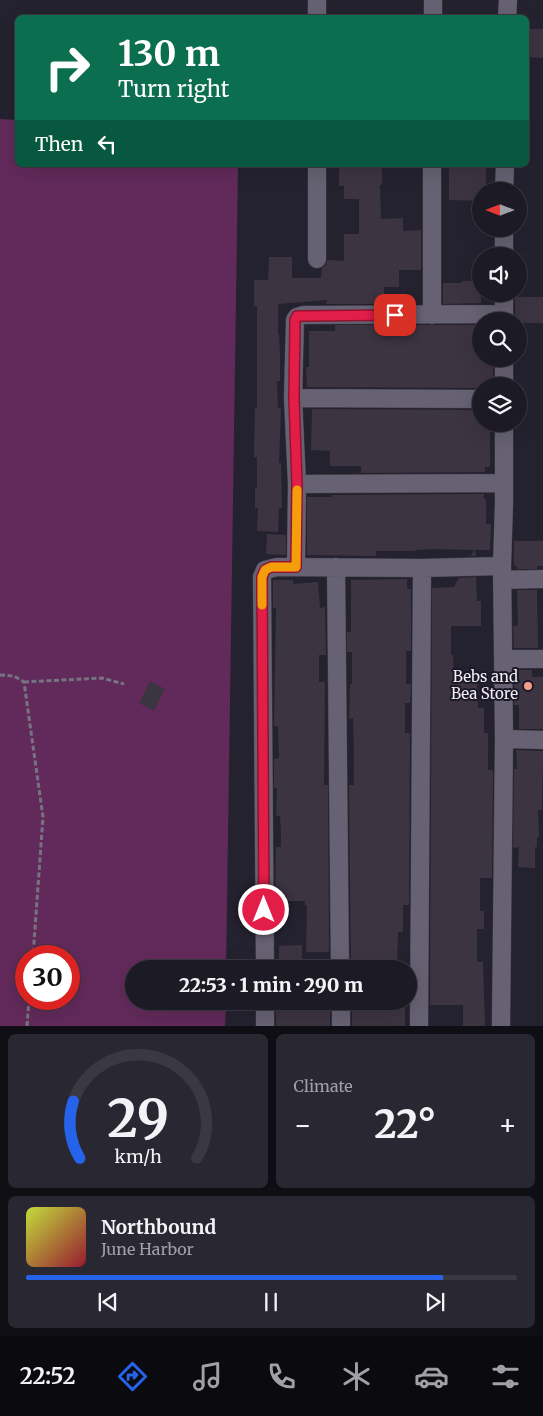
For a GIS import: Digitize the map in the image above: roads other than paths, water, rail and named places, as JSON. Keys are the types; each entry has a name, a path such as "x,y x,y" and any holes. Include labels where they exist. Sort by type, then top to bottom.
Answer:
{"street":[{"path":"317,0 317,15"},
{"path":"433,0 433,15"},
{"path":"507,15 508,0"},
{"path":"317,167 317,260"},
{"path":"432,167 432,315"},
{"path":"504,182 505,167"},
{"path":"296,567 297,484 294,326 297,316 432,315 472,317"},
{"path":"294,398 472,398"},
{"path":"501,1026 504,739 502,573 504,432"},
{"path":"297,484 504,483"},
{"path":"265,960 262,577 265,570 271,567 422,568 502,573 543,579"},
{"path":"336,567 340,960"},
{"path":"419,1026 422,568"},
{"path":"504,659 543,659"},
{"path":"504,739 543,740"},
{"path":"265,1010 265,1026"},
{"path":"341,1010 341,1026"}],"place":[{"name":"Bebs and Bea Store","path":"528,686"}]}
